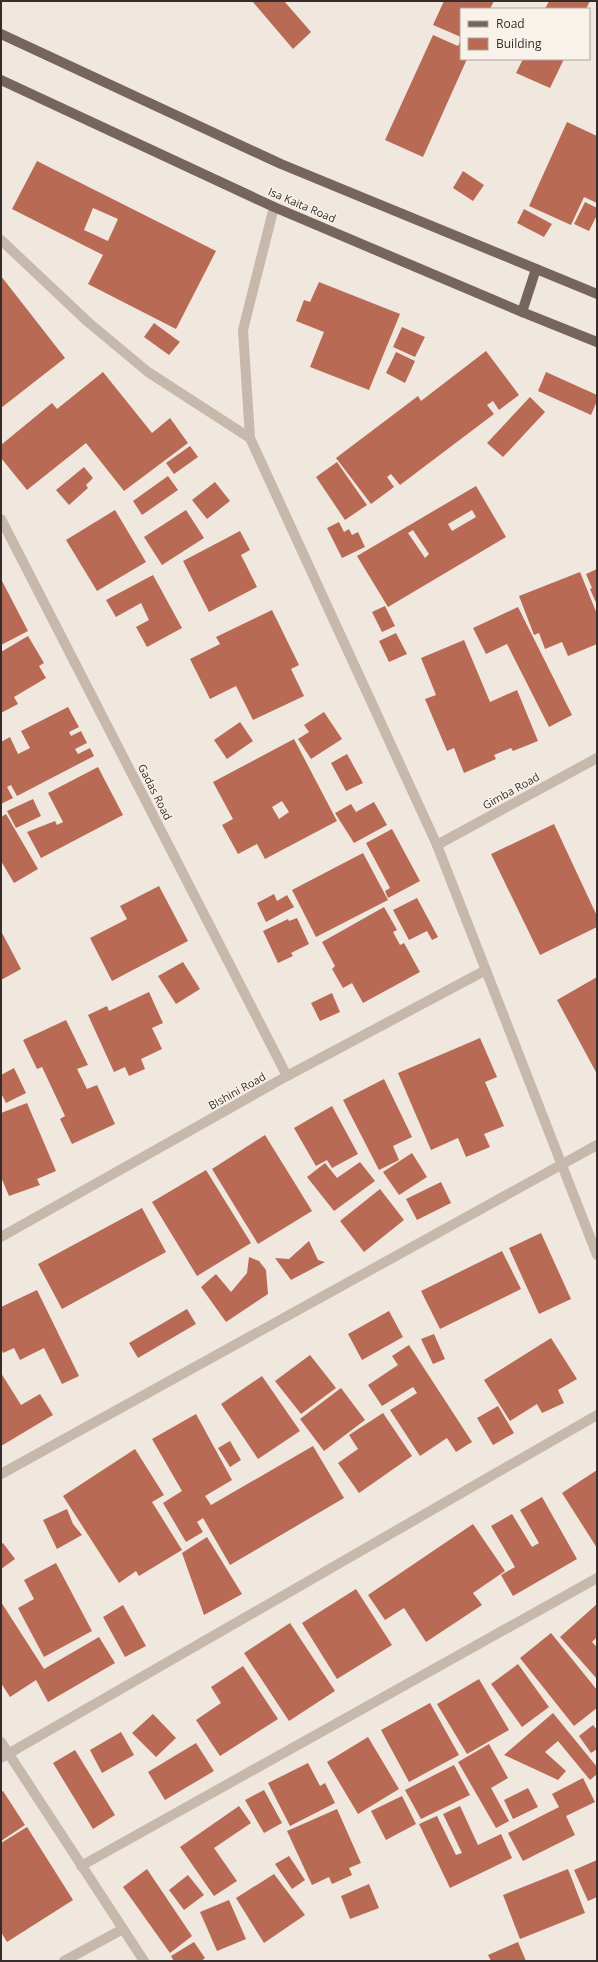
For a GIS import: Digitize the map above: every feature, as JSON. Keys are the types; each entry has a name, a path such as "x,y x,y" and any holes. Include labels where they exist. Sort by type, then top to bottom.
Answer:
{"main road":[{"path":"1,34 281,164 597,294"},
{"name":"Isa Kaita Road","path":"1,80 274,207 522,312 597,342"},
{"path":"522,312 536,269"}],"street":[{"path":"274,207 243,330 250,438 437,845 560,1164 597,1255"},
{"path":"1,240 88,322 148,372 250,438"},
{"name":"Gadas Road","path":"1,519 287,1076"},
{"name":"Gimba Road","path":"437,845 597,758"},
{"name":"BIshini Road","path":"1,1237 287,1076 486,970"},
{"path":"1,1474 560,1164 597,1145"},
{"path":"5,1756 597,1414"},
{"path":"81,1866 597,1578"},
{"path":"1,1742 5,1756 144,1961"},
{"path":"64,1961 123,1929"}],"building":[{"path":"252,1 284,1 311,32 293,49"},
{"path":"444,1 494,1 490,8 460,8 460,37 433,25"},
{"path":"549,1 590,1 586,8 546,8"},
{"path":"433,35 458,46 460,42 460,60 467,60 423,157 385,140"},
{"path":"522,60 564,60 550,88 516,73"},
{"path":"567,122 597,136 597,203 584,197 571,225 529,206"},
{"path":"37,161 216,251 176,329 88,284 103,255 12,209","holes":["93,208 118,219 108,241 84,230"]},
{"path":"463,171 484,185 473,201 453,188"},
{"path":"585,202 597,208 597,215 589,231 574,224"},
{"path":"524,209 552,224 544,237 517,223"},
{"path":"1,276 65,358 1,408"},
{"path":"319,282 400,314 369,390 310,367 324,332 296,321 304,300 310,302"},
{"path":"154,323 180,342 169,355 144,337"},
{"path":"402,327 425,337 415,357 393,347"},
{"path":"486,351 519,395 499,410 493,401 487,405 494,414 400,485 391,474 387,477 394,487 371,504 336,458 418,396 421,401"},
{"path":"396,352 415,361 405,383 386,373"},
{"path":"103,372 152,433 170,418 188,443 124,491 86,443 27,490 1,458 1,445 52,403 57,409"},
{"path":"546,372 597,395 597,401 591,415 538,391"},
{"path":"530,397 545,412 503,457 487,443"},
{"path":"190,446 198,457 174,474 166,463"},
{"path":"337,462 367,505 345,520 316,477"},
{"path":"84,467 93,478 86,485 88,488 69,505 56,490"},
{"path":"168,476 178,490 142,515 133,501"},
{"path":"215,482 230,501 207,519 192,500"},
{"path":"476,486 506,537 388,607 357,556","holes":["472,510 476,517 452,531 448,524","413,530 429,554 425,558 408,533"]},
{"path":"115,510 146,562 97,591 66,540"},
{"path":"186,510 204,538 162,565 144,537"},
{"path":"339,522 344,532 349,529 352,535 358,532 365,547 342,558 327,528"},
{"path":"240,531 250,550 241,555 257,587 209,612 183,561"},
{"path":"597,569 597,605 590,589 592,588 586,574"},
{"path":"580,572 597,614 597,644 568,656 562,642 545,649 539,633 534,635 519,596"},
{"path":"153,575 182,628 147,647 136,627 149,620 141,603 116,617 106,600"},
{"path":"1,579 28,631 1,645"},
{"path":"385,606 395,626 382,632 372,612"},
{"path":"518,607 572,715 549,727 507,644 486,654 473,628"},
{"path":"272,610 299,665 291,669 304,696 253,720 236,686 210,699 190,659 220,644 216,637"},
{"path":"396,633 407,654 389,662 379,641"},
{"path":"28,636 44,663 39,666 46,678 14,697 18,704 1,713 1,652"},
{"path":"464,640 490,702 517,690 538,741 513,751 511,748 494,755 496,759 464,773 454,748 447,751 425,699 436,695 421,658"},
{"path":"68,707 79,727 69,732 71,736 81,731 87,743 75,749 78,754 90,748 94,756 17,796 11,785 7,787 13,798 1,804 1,742 10,737 18,754 30,748 21,731"},
{"path":"324,712 342,739 311,759 298,739 309,732 304,725"},
{"path":"240,722 253,741 227,759 214,740"},
{"path":"294,739 337,821 265,859 257,844 238,854 222,825 233,819 213,782","holes":["282,801 289,812 279,819 272,807"]},
{"path":"347,754 363,783 346,791 331,763"},
{"path":"98,767 123,815 41,858 27,832 55,821 57,825 63,822 48,793"},
{"path":"33,799 41,816 16,828 7,811"},
{"path":"374,802 387,825 354,843 335,813 351,804 356,812"},
{"path":"6,814 38,869 14,883 1,861 1,817"},
{"path":"554,824 597,916 597,927 540,955 491,854"},
{"path":"392,829 420,881 388,898 385,891 390,888 366,843"},
{"path":"363,853 388,900 316,937 292,890"},
{"path":"159,886 188,941 112,981 90,938 127,919 120,906"},
{"path":"274,894 277,901 287,895 294,907 266,922 257,903"},
{"path":"417,898 438,937 432,940 427,931 409,940 393,910"},
{"path":"384,907 397,930 393,932 400,945 404,943 420,972 363,1003 352,983 343,988 332,969 335,966 322,942"},
{"path":"297,918 309,944 291,953 293,956 278,963 263,931 288,919 289,921"},
{"path":"1,931 21,969 1,980"},
{"path":"183,962 200,989 176,1004 158,976"},
{"path":"597,977 597,1074 557,1000"},
{"path":"149,992 163,1023 152,1028 162,1049 141,1059 145,1069 129,1076 125,1067 114,1072 88,1015 107,1006 109,1011"},
{"path":"332,993 340,1012 320,1021 311,1003"},
{"path":"66,1020 88,1065 77,1069 87,1089 97,1085 115,1124 72,1144 60,1119 65,1116 42,1067 37,1069 23,1040"},
{"path":"480,1038 497,1077 485,1082 504,1126 484,1134 490,1147 466,1157 458,1138 431,1150 398,1073"},
{"path":"14,1068 26,1093 6,1103 1,1093 1,1075"},
{"path":"384,1079 412,1137 393,1146 399,1160 379,1170 343,1100"},
{"path":"27,1103 56,1171 37,1179 40,1185 9,1196 1,1177 1,1113"},
{"path":"332,1106 358,1154 332,1168 327,1160 316,1166 294,1128"},
{"path":"265,1135 312,1211 258,1244 212,1169"},
{"path":"412,1153 427,1177 399,1195 383,1172"},
{"path":"360,1162 375,1181 334,1211 307,1177 325,1163 337,1178"},
{"path":"206,1170 251,1243 197,1276 152,1202"},
{"path":"441,1182 451,1203 417,1220 406,1199"},
{"path":"380,1189 404,1220 364,1252 340,1221"},
{"path":"142,1208 166,1252 62,1309 38,1264"},
{"path":"541,1233 571,1299 539,1314 509,1248"},
{"path":"309,1241 318,1260 325,1262 291,1280 275,1258 289,1259"},
{"path":"502,1251 521,1289 440,1329 421,1291"},
{"path":"249,1257 259,1261 266,1270 268,1294 226,1322 201,1287 216,1274 231,1292 247,1273"},
{"path":"37,1290 79,1376 62,1384 44,1348 20,1360 14,1348 3,1353 1,1348 1,1307"},
{"path":"187,1309 196,1324 138,1358 129,1343"},
{"path":"389,1311 403,1337 362,1360 348,1334"},
{"path":"434,1334 445,1359 433,1364 421,1339"},
{"path":"551,1338 577,1379 558,1390 564,1403 542,1413 537,1404 510,1421 484,1380"},
{"path":"409,1345 472,1442 456,1452 447,1438 420,1456 390,1410 417,1393 413,1387 382,1406 368,1385 398,1365 392,1356"},
{"path":"310,1355 336,1388 301,1414 275,1381"},
{"path":"1,1373 21,1405 40,1394 53,1415 1,1446"},
{"path":"262,1376 300,1431 258,1459 221,1404"},
{"path":"341,1388 365,1420 324,1451 300,1419"},
{"path":"498,1406 514,1433 493,1445 477,1418"},
{"path":"383,1413 412,1456 359,1493 338,1463 358,1449 349,1435"},
{"path":"196,1414 232,1480 205,1496 211,1505 313,1446 344,1498 230,1565 203,1518 197,1522 203,1532 186,1542 163,1503 182,1491 152,1439"},
{"path":"230,1441 241,1460 230,1467 218,1448"},
{"path":"135,1449 164,1495 152,1502 182,1550 139,1576 136,1571 119,1583 63,1496"},
{"path":"597,1470 597,1548 562,1493"},
{"path":"542,1497 577,1559 513,1596 501,1575 515,1567 491,1526 512,1514 532,1547 539,1543 520,1510"},
{"path":"67,1509 73,1524 82,1535 57,1549 43,1520"},
{"path":"473,1524 505,1571 473,1593 482,1605 426,1642 404,1608 385,1620 368,1595"},
{"path":"207,1537 242,1594 204,1615 182,1553"},
{"path":"3,1543 15,1559 1,1569 1,1544"},
{"path":"56,1563 92,1631 44,1657 18,1608 34,1599 24,1580"},
{"path":"356,1589 392,1645 337,1679 302,1623"},
{"path":"1,1602 44,1669 99,1637 115,1663 48,1702 36,1680 10,1697 1,1683"},
{"path":"597,1604 597,1637 592,1642 597,1647 597,1679 560,1637"},
{"path":"123,1605 146,1646 125,1657 103,1617"},
{"path":"290,1623 335,1691 289,1721 244,1653"},
{"path":"551,1633 597,1690 597,1708 574,1726 520,1658"},
{"path":"518,1664 549,1707 522,1727 491,1684"},
{"path":"243,1666 278,1719 220,1756 196,1720 221,1703 211,1687"},
{"path":"479,1679 509,1730 467,1754 437,1704"},
{"path":"430,1703 459,1755 409,1782 381,1730"},
{"path":"553,1713 597,1767 597,1774 590,1780 558,1741 545,1752 566,1771 558,1780 504,1755"},
{"path":"153,1714 176,1738 156,1757 132,1733"},
{"path":"593,1725 597,1730 597,1749 591,1753 579,1736"},
{"path":"121,1732 134,1755 102,1773 90,1750"},
{"path":"368,1737 399,1789 358,1814 327,1762"},
{"path":"196,1743 214,1771 165,1800 148,1772"},
{"path":"489,1744 508,1778 491,1788 509,1821 496,1828 458,1762"},
{"path":"75,1750 115,1815 93,1829 53,1763"},
{"path":"308,1763 320,1786 325,1783 335,1803 290,1826 268,1783"},
{"path":"454,1765 470,1795 421,1819 405,1790"},
{"path":"583,1778 595,1802 566,1816 575,1835 523,1861 508,1833 559,1807 552,1794"},
{"path":"528,1788 538,1807 513,1819 504,1800"},
{"path":"264,1790 282,1823 264,1833 245,1800"},
{"path":"3,1791 25,1825 1,1841 1,1792"},
{"path":"402,1796 416,1824 386,1840 371,1811"},
{"path":"239,1806 251,1823 214,1848 237,1881 214,1896 180,1847"},
{"path":"460,1806 478,1845 501,1834 512,1858 450,1888 419,1824 437,1816 456,1855 462,1853 443,1814"},
{"path":"337,1809 361,1863 349,1868 352,1875 332,1884 329,1877 312,1885 287,1831"},
{"path":"27,1827 73,1900 7,1942 1,1932 1,1843"},
{"path":"289,1856 305,1880 292,1889 275,1864"},
{"path":"597,1860 597,1897 588,1901 574,1870"},
{"path":"147,1869 192,1936 170,1953 123,1887"},
{"path":"568,1869 585,1913 520,1939 503,1895"},
{"path":"274,1874 305,1915 264,1943 236,1898"},
{"path":"188,1875 204,1895 184,1910 169,1890"},
{"path":"369,1884 379,1908 350,1919 341,1896"},
{"path":"229,1900 246,1939 217,1951 200,1912"},
{"path":"194,1942 205,1958 201,1961 174,1961 171,1956"},
{"path":"518,1942 526,1961 491,1961 488,1955"}]}
